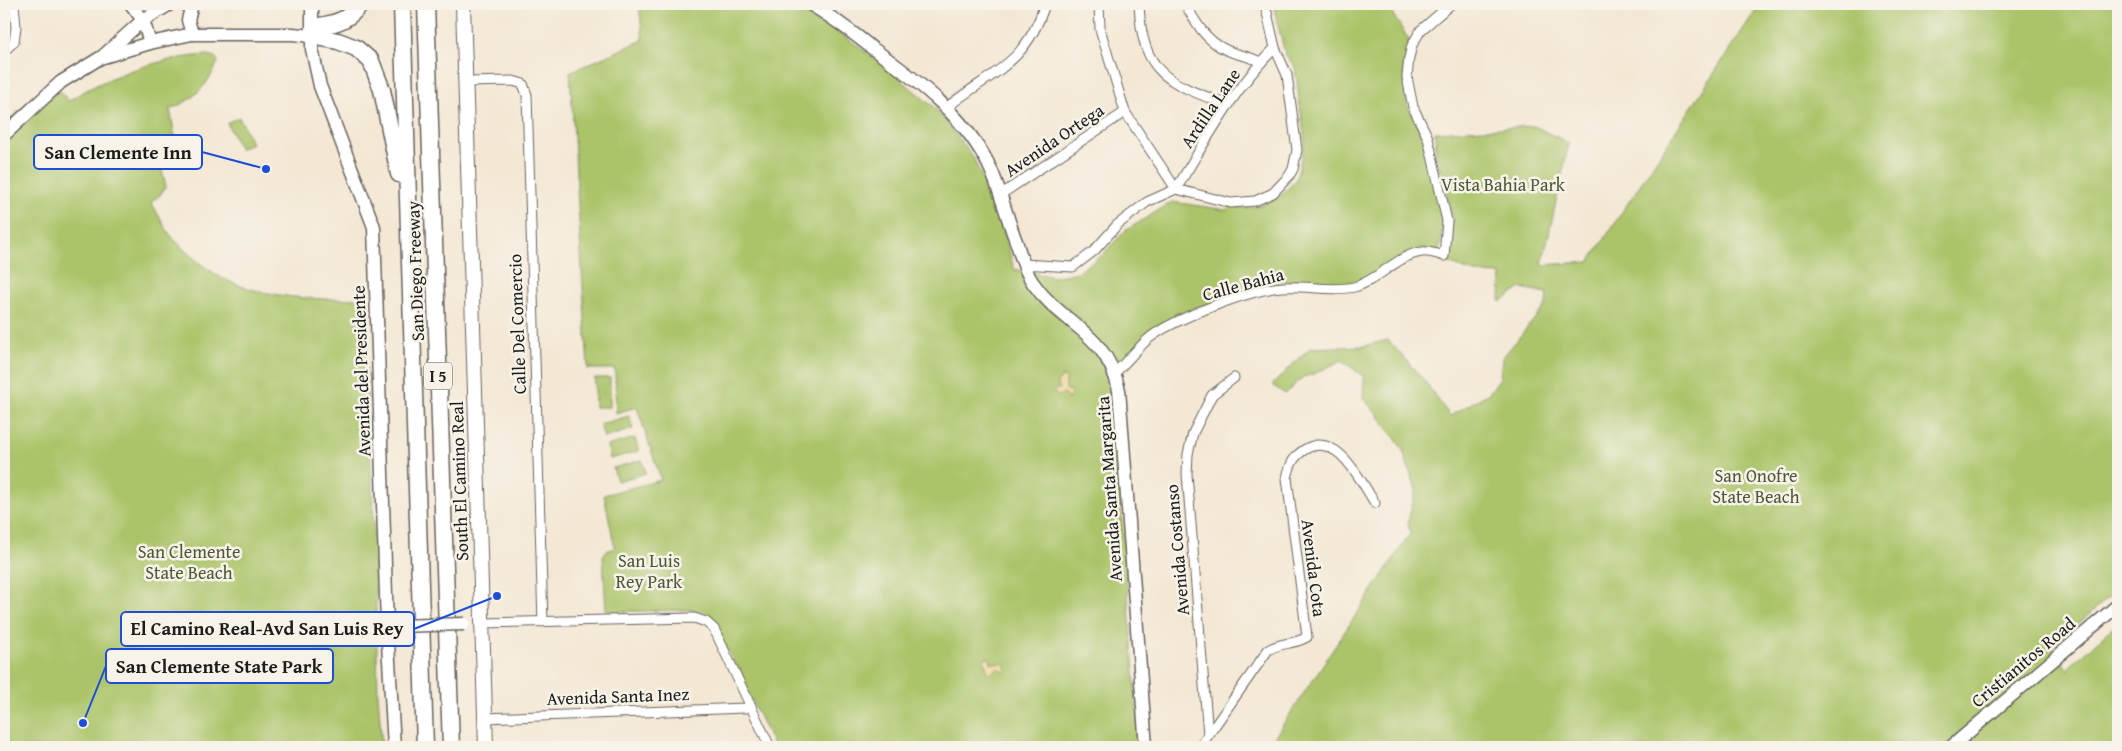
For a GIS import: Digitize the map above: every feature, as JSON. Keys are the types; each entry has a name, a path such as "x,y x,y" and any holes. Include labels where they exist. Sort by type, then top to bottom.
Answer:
{"highway":[{"path":"360,4 346,19 336,24 320,26 312,36 338,41 356,48 371,61 382,90 408,218"},
{"name":"San Diego Freeway","path":"402,4 424,747"},
{"name":"San Diego Freeway","path":"426,4 451,747"}],"main road":[{"name":"South El Camino Real","path":"463,4 486,747"}],"street":[{"path":"4,51 14,42 16,27 14,4"},
{"path":"131,4 143,20 150,43"},
{"path":"4,135 61,82 100,58 143,20 170,4"},
{"path":"192,4 188,20 192,34"},
{"name":"Avenida del Presidente","path":"312,4 312,49 320,86 374,226 392,626 394,747"},
{"name":"Avenida Santa Margarita","path":"810,4 826,13 908,74 946,108 976,143 991,171 1023,264 1031,281 1045,299 1082,328 1101,349 1115,373 1119,390 1146,747"},
{"path":"946,108 997,73 1026,46 1040,22 1045,4"},
{"path":"1099,4 1100,29 1125,112 1176,189"},
{"path":"1139,4 1140,24 1147,50 1155,68 1183,88 1229,105"},
{"path":"1186,4 1197,24 1213,44 1234,53 1250,56 1260,62"},
{"path":"1023,264 1073,266 1094,251 1116,225 1147,202 1176,189 1231,203 1255,201 1273,193 1289,176 1296,159 1296,144 1287,75 1275,48 1265,4"},
{"name":"Calle Bahia","path":"1115,373 1148,339 1178,321 1236,299 1280,287 1315,286 1342,290 1357,286 1406,258 1422,252 1444,256 1447,221 1428,138 1413,107 1407,77 1412,45 1421,30 1451,4"},
{"path":"100,58 150,43 192,34 293,34 312,36"},
{"name":"Ardilla Lane","path":"1176,189 1229,105 1260,62 1275,48"},
{"name":"Calle Del Comercio","path":"465,82 513,81 524,84 526,95 543,622"},
{"name":"Avenida Ortega","path":"1000,195 1125,112"},
{"name":"Avenida Costanso","path":"1208,736 1187,474 1188,454 1193,433 1212,395 1234,378"},
{"name":"Avenida Cota","path":"1200,747 1268,650 1278,644 1299,642 1306,637 1287,478 1290,464 1296,455 1307,448 1318,445 1330,447 1342,454 1375,503"},
{"name":"Cristianitos Road","path":"1951,747 2118,605"},
{"path":"392,626 694,618 706,622 714,629 770,747"},
{"name":"Avenida Santa Inez","path":"486,718 745,708 751,706"}],"green space":[{"name":"San Luis Rey Park","path":"639,4 793,4 821,19 881,63 936,109 973,157 1001,221 1014,269 1054,277 1078,272 1101,256 1125,231 1172,202 1227,210 1231,206 1246,208 1260,205 1279,197 1296,180 1305,142 1295,67 1285,54 1273,4 1386,4 1411,43 1403,69 1407,105 1423,137 1440,203 1443,225 1439,251 1420,248 1362,280 1339,284 1285,281 1200,307 1148,332 1111,377 1140,747 774,747 717,628 704,612 690,610 606,612 603,556 606,551 615,548 604,495 661,480 637,407 616,413 615,369 588,369 570,72 643,40"},
{"name":"San Onofre State Beach","path":"1760,4 2118,4 2118,589 2052,647 2068,670 2070,666 2118,623 2118,747 1268,747 1410,534 1408,521 1416,490 1402,448 1379,416 1363,398 1364,377 1342,360 1314,374 1303,377 1285,394 1272,385 1310,348 1364,346 1388,340 1423,379 1450,416 1489,393 1500,378 1502,358 1546,305 1547,293 1521,288 1500,302 1501,274 1475,273 1443,261 1452,236 1451,211 1436,153 1435,132 1534,126 1569,143 1542,265 1589,262"},
{"name":"San Clemente State Beach","path":"208,55 215,57 218,61 210,77 200,91 178,106 170,109 176,143 161,147 160,162 166,186 160,195 151,202 177,243 204,266 224,279 256,290 292,297 363,298 374,531 378,694 382,747 4,747 4,124 53,81 68,101 84,91 135,69 171,60"},
{"path":"239,117 252,143 240,149 227,123"},
{"path":"595,378 610,378 610,407 595,407"},
{"path":"629,416 633,429 604,438 600,424"},
{"path":"635,438 639,451 610,459 607,446"},
{"path":"642,460 646,473 617,481 613,468"}],"sand":[{"path":"1062,377 1066,378 1066,389 1072,393 1068,399 1064,394 1058,396 1054,392 1056,389 1060,389 1057,383"},
{"path":"989,657 991,663 1004,663 1006,667 1005,672 997,668 992,673 988,672 984,661 985,658"}],"place":[{"name":"San Clemente Inn","path":"266,169"},
{"name":"El Camino Real-Avd San Luis Rey","path":"497,596"},
{"name":"San Clemente State Park","path":"83,723"}],"park label":[{"name":"Vista Bahia Park","path":"1503,184"}]}
